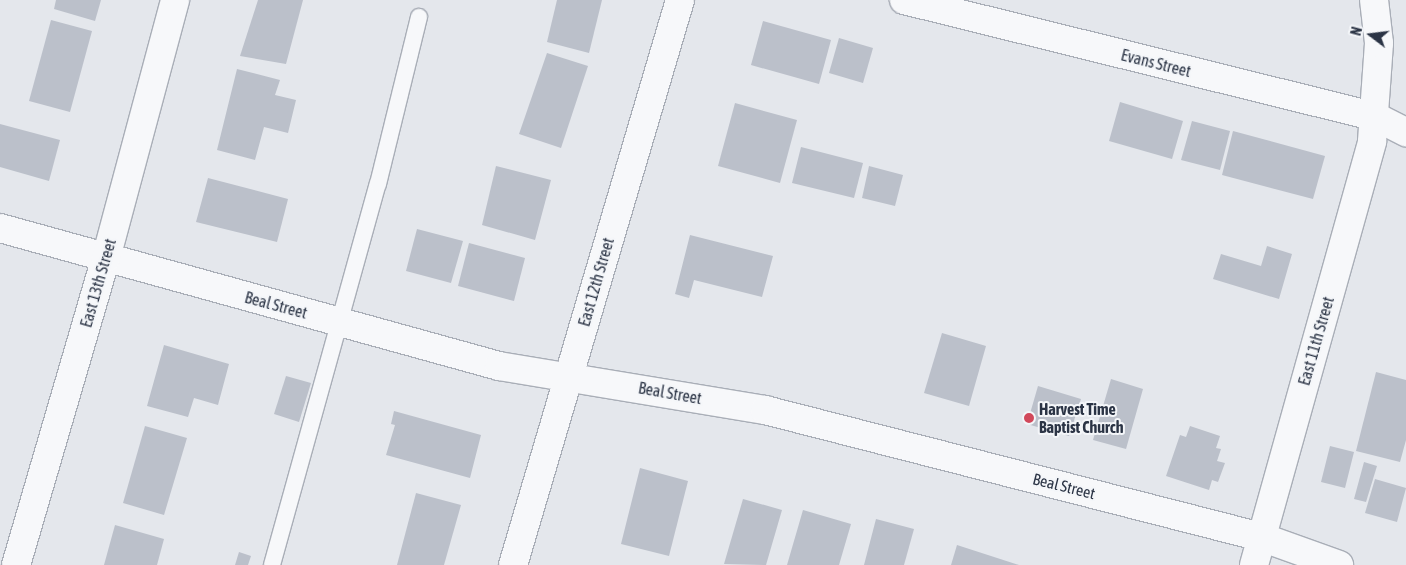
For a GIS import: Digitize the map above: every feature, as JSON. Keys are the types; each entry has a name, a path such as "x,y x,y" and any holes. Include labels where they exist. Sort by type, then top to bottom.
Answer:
{"street":[{"name":"East 13th Street","path":"16,565 106,258 175,0"},
{"name":"East 12th Street","path":"513,565 680,0"},
{"name":"Evans Street","path":"904,0 1376,117 1406,132"},
{"name":"East 11th Street","path":"1254,565 1372,141 1376,117 1379,43 1374,0"},
{"name":"Beal Street","path":"0,228 499,366 570,376 765,410 1261,537 1339,565"}],"lane":[{"path":"272,565 339,322 419,17"}],"building":[{"path":"56,0 101,0 95,21 54,9"},
{"path":"258,0 303,0 286,64 240,56"},
{"path":"557,0 602,0 589,53 547,42"},
{"path":"51,20 92,31 70,112 29,101"},
{"path":"763,21 831,40 819,84 751,65"},
{"path":"839,38 873,48 863,83 829,73"},
{"path":"547,53 588,66 561,148 519,134"},
{"path":"237,69 280,80 275,95 296,100 288,133 264,127 255,160 217,150"},
{"path":"1120,102 1183,121 1172,159 1109,141"},
{"path":"735,103 797,120 780,183 718,166"},
{"path":"1192,121 1230,131 1220,170 1181,160"},
{"path":"0,124 60,140 49,181 0,167"},
{"path":"1233,131 1325,156 1313,199 1222,175"},
{"path":"801,147 863,163 854,198 792,183"},
{"path":"496,166 551,180 535,240 482,225"},
{"path":"869,166 903,175 895,206 862,198"},
{"path":"208,178 288,199 277,242 196,222"},
{"path":"417,229 463,241 451,283 406,271"},
{"path":"690,235 773,256 762,297 694,280 689,298 675,294"},
{"path":"469,243 525,258 514,301 458,286"},
{"path":"1267,246 1292,254 1279,299 1213,279 1221,254 1261,266"},
{"path":"942,333 986,346 969,406 924,393"},
{"path":"164,345 229,364 218,405 194,398 188,417 147,406"},
{"path":"1376,372 1406,380 1406,440 1400,462 1356,451"},
{"path":"286,376 311,383 299,422 274,414"},
{"path":"1111,379 1143,389 1126,449 1093,440"},
{"path":"1038,386 1081,399 1069,436 1027,424"},
{"path":"394,411 481,435 470,478 386,455 395,425 391,424"},
{"path":"145,426 187,438 164,515 123,503"},
{"path":"1190,426 1220,436 1216,448 1221,449 1217,461 1225,463 1218,482 1212,480 1209,490 1166,476 1180,435 1186,437"},
{"path":"1330,446 1354,452 1345,488 1321,482"},
{"path":"1364,462 1377,466 1366,502 1354,499"},
{"path":"640,468 688,481 669,556 621,544"},
{"path":"1375,479 1406,488 1397,522 1365,513"},
{"path":"416,493 461,505 444,565 397,565"},
{"path":"743,499 782,510 766,565 724,564"},
{"path":"803,510 851,524 839,565 787,565"},
{"path":"876,519 914,529 904,565 864,565"},
{"path":"115,525 164,539 157,565 104,565"},
{"path":"957,545 1019,565 951,565"},
{"path":"239,552 251,556 248,565 235,565"}],"place":[{"name":"Harvest Time Baptist Church","path":"1029,418"}]}
